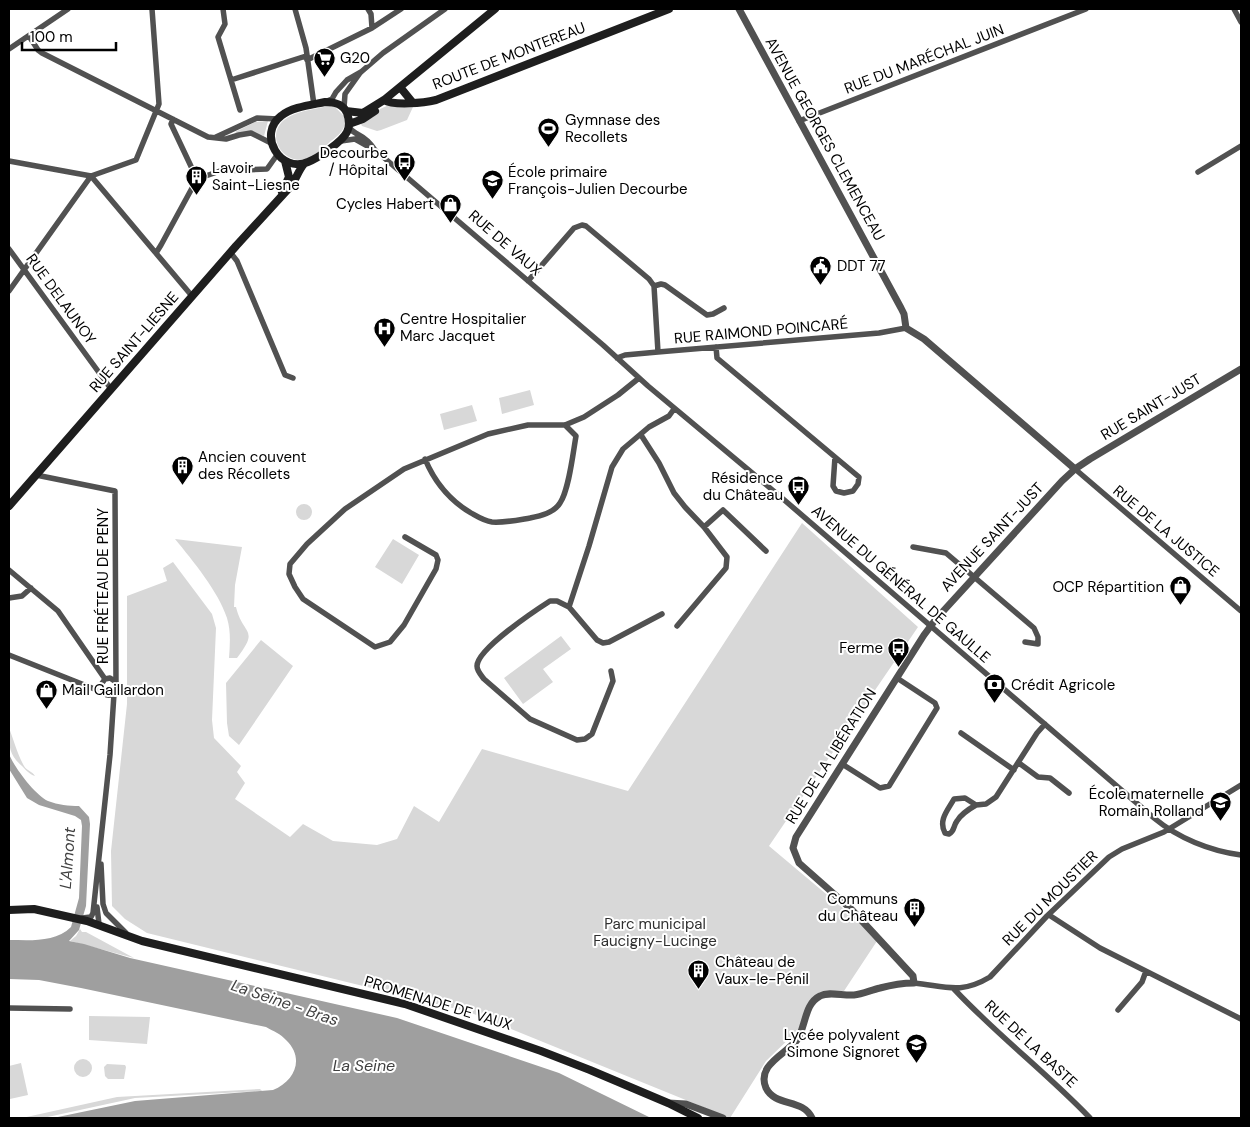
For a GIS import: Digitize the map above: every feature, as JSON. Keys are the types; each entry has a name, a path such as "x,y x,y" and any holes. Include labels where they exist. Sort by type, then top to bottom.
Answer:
{"main road":[{"path":"384,100 373,113 349,126 344,136 313,160 304,164 291,163 284,161 277,155 272,143 271,134 278,119 283,114 314,102 338,104 345,110 363,113 384,100 495,9"},
{"name":"ROUTE DE MONTEREAU","path":"384,100 389,103 431,101 669,9"},
{"path":"400,87 413,103"},
{"path":"345,110 349,126"},
{"name":"RUE SAINT-LIESNE","path":"280,197 289,177 284,161"},
{"name":"RUE SAINT-LIESNE","path":"9,506 230,252 293,184 300,168 304,164"},
{"path":"9,910 34,909 88,921 132,938"},
{"name":"PROMENADE DE VAUX","path":"132,938 405,1004 541,1051 668,1103 698,1118"}],"street":[{"path":"9,49 68,9"},
{"path":"9,161 91,176 136,160 157,110 159,95 152,9"},
{"path":"223,9 225,24 218,37 240,110"},
{"path":"295,9 306,48 314,102"},
{"path":"368,9 371,14 372,28"},
{"path":"232,80 306,58 372,28 401,9"},
{"path":"325,102 332,99 347,80 361,72 383,53 444,9"},
{"name":"AVENUE GEORGES CLEMENCEAU","path":"739,9 901,308 906,328"},
{"name":"RUE DU MARÉCHAL JUIN","path":"799,121 1086,9"},
{"path":"1234,9 1241,22"},
{"path":"29,36 42,53 208,137 226,139 251,134 272,143"},
{"path":"345,110 345,94 361,72"},
{"path":"215,138 257,118 278,119"},
{"path":"172,119 171,124 197,179"},
{"name":"RUE DE VAUX","path":"349,126 351,131 364,138 375,150 617,358"},
{"name":"RUE DE VAUX","path":"336,142 355,139 375,150"},
{"path":"1198,172 1241,146"},
{"path":"156,253 197,179 220,171 267,169 277,155"},
{"path":"91,176 192,296"},
{"path":"9,291 91,176"},
{"path":"528,281 574,228 582,225 586,226 654,286 658,352"},
{"name":"RUE DELAUNOY","path":"9,249 111,389"},
{"path":"230,252 237,262 285,375 293,378"},
{"path":"654,286 666,285 707,315 724,308"},
{"path":"906,328 924,339 1075,469"},
{"name":"RUE RAIMOND POINCARÉ","path":"617,358 625,355 880,333 906,328"},
{"path":"716,347 717,358 859,477 858,484 853,491 844,493 836,491 832,486 835,457"},
{"name":"AVENUE DU GÉNÉRAL DE GAULLE","path":"617,358 674,409 782,498 1168,829 1219,852 1241,855"},
{"name":"RUE SAINT-JUST","path":"1075,469 1241,369"},
{"path":"405,538 436,555 438,560 436,569 404,625 390,642 375,647 303,599 295,587 290,574 290,564 345,509 404,469 488,434 528,425 565,426 584,417 618,395 639,378"},
{"path":"569,607 612,467 623,449 649,427 669,416 674,409"},
{"path":"425,459 431,472 448,496 457,505 483,520 494,522 540,516 555,509 561,503 565,492 576,436 565,426"},
{"path":"641,435 659,463 674,493 704,527 725,554 728,561 726,568 677,626"},
{"name":"AVENUE SAINT-JUST","path":"931,626 1075,469"},
{"name":"RUE DE LA JUSTICE","path":"1075,469 1241,611"},
{"name":"RUE FRÉTEAU DE PENY","path":"36,475 115,491 116,682"},
{"path":"704,527 723,510 766,551"},
{"path":"913,547 946,553 1034,628 1038,637 1038,644 1024,642"},
{"path":"9,570 29,591 58,611 105,679"},
{"path":"9,598 22,596 29,591"},
{"path":"611,671 613,681 592,734 585,739 577,740 530,719 484,679 478,672 476,664 480,656 514,625 550,601 557,601 569,607 597,640 603,643 609,642 662,614"},
{"name":"RUE DE LA LIBÉRATION","path":"914,983 913,976 851,909 799,863 793,844 931,626"},
{"path":"9,655 109,696 114,694"},
{"path":"88,921 94,913 97,868 110,756 114,694 118,687 112,678 105,679 101,683 102,692"},
{"path":"842,764 880,788 889,786 937,708 936,703 897,678"},
{"path":"976,805 966,798 954,800 943,819 942,828 945,833 952,832 956,821 966,812 976,805 986,804 996,797 1037,733 1045,724"},
{"path":"961,733 1014,770"},
{"path":"1019,763 1038,777 1050,778 1068,793"},
{"name":"RUE DU MOUSTIER","path":"954,989 978,983 990,977 1049,914 1109,857 1122,849 1168,829 1241,785"},
{"path":"97,868 97,913 99,924 103,923 100,870 102,832"},
{"path":"103,904 106,913 112,921 132,938"},
{"path":"1049,914 1100,948 1241,1019"},
{"path":"1118,1010 1142,982 1146,971"},
{"path":"812,1118 804,1108 773,1096 766,1088 764,1077 770,1065 801,1033 807,1013 815,1000 825,995 856,995 896,984 914,983 954,989"},
{"name":"RUE DE LA BASTE","path":"954,989 1027,1060 1064,1090 1090,1118"},
{"path":"9,1008 70,1009"},
{"path":"668,1103 686,1104 723,1118"}],"green space":[{"path":"389,105 413,107 407,120 381,130 377,131 362,126 360,122 373,117 380,109"},
{"path":"329,106 335,107 344,116 344,128 340,133 319,152 309,158 298,160 284,154 279,148 276,134 284,120 299,112"},
{"path":"268,121 264,136 252,132 237,134 235,132 255,122"},
{"path":"530,390 534,405 502,414 499,398"},
{"path":"472,405 477,421 444,430 440,414"},
{"path":"301,504 307,504 312,509 310,518 301,520 296,515 296,509"},
{"name":"Parc municipal Faucigny-Lucinge","path":"802,523 918,627 769,846 863,925 877,941 844,991 818,993 797,1031 766,1061 730,1118 469,1012 147,933 125,919 112,906 111,851 127,704 127,596 167,581 163,568 173,562 212,614 216,628 212,720 214,738 241,766 237,772 245,783 235,799 290,837 303,824 333,841 377,845 397,839 414,806 439,822 482,749 628,791"},
{"path":"175,539 242,547 235,585 234,607 236,607 249,636 248,641 237,658 229,658 230,638 228,623 218,597"},
{"path":"393,539 419,555 402,584 375,567"},
{"path":"561,636 571,649 543,669 553,682 523,704 504,678"},
{"path":"261,640 293,666 239,745 229,736 226,683"},
{"path":"9,728 24,766 35,776 17,762 14,757 9,744"},
{"path":"80,929 82,932 86,932 134,958 70,941"},
{"path":"89,1016 150,1017 147,1044 89,1040"},
{"path":"83,1059 89,1062 92,1068 89,1074 83,1077 77,1074 74,1068 77,1062"},
{"path":"21,1063 28,1095 10,1099 9,1066"},
{"path":"107,1064 125,1065 124,1079 108,1079 105,1076 104,1067"},
{"path":"260,1089 262,1091 135,1098 43,1118 22,1118 117,1097"}],"water":[{"name":"La Seine","path":"9,754 15,766 43,798 56,803 79,806 89,817 86,906 79,930 69,941 130,958 397,1018 559,1073 651,1118 53,1118 135,1101 273,1090 281,1086 292,1075 296,1061 292,1047 286,1040 266,1027 39,980 9,979 9,940 42,940 57,936 71,927 79,898 82,826 81,820 75,816 39,805 27,798 9,769"}],"place":[{"name":"G20","path":"324,77"},
{"name":"Gymnase des Recollets","path":"549,148"},
{"name":"Decourbe / Hôpital","path":"404,181"},
{"name":"Lavoir Saint-Liesne","path":"196,196"},
{"name":"École primaire François-Julien Decourbe","path":"492,200"},
{"name":"Cycles Habert","path":"450,223"},
{"name":"DDT 77","path":"821,285"},
{"name":"Centre Hospitalier Marc Jacquet","path":"384,347"},
{"name":"Ancien couvent des Récollets","path":"182,485"},
{"name":"Résidence du Château","path":"799,506"},
{"name":"OCP Répartition","path":"1180,606"},
{"name":"Ferme","path":"899,667"},
{"name":"Crédit Agricole","path":"995,704"},
{"name":"Mail Gaillardon","path":"46,709"},
{"name":"École maternelle Romain Rolland","path":"1220,822"},
{"name":"Communs du Château","path":"914,927"},
{"name":"Château de Vaux-le-Pénil","path":"699,990"},
{"name":"Lycée polyvalent Simone Signoret","path":"916,1063"}],"water label":[{"name":"L'Almont","path":"67,858"},
{"name":"La Seine - Bras","path":"285,1002"}]}
